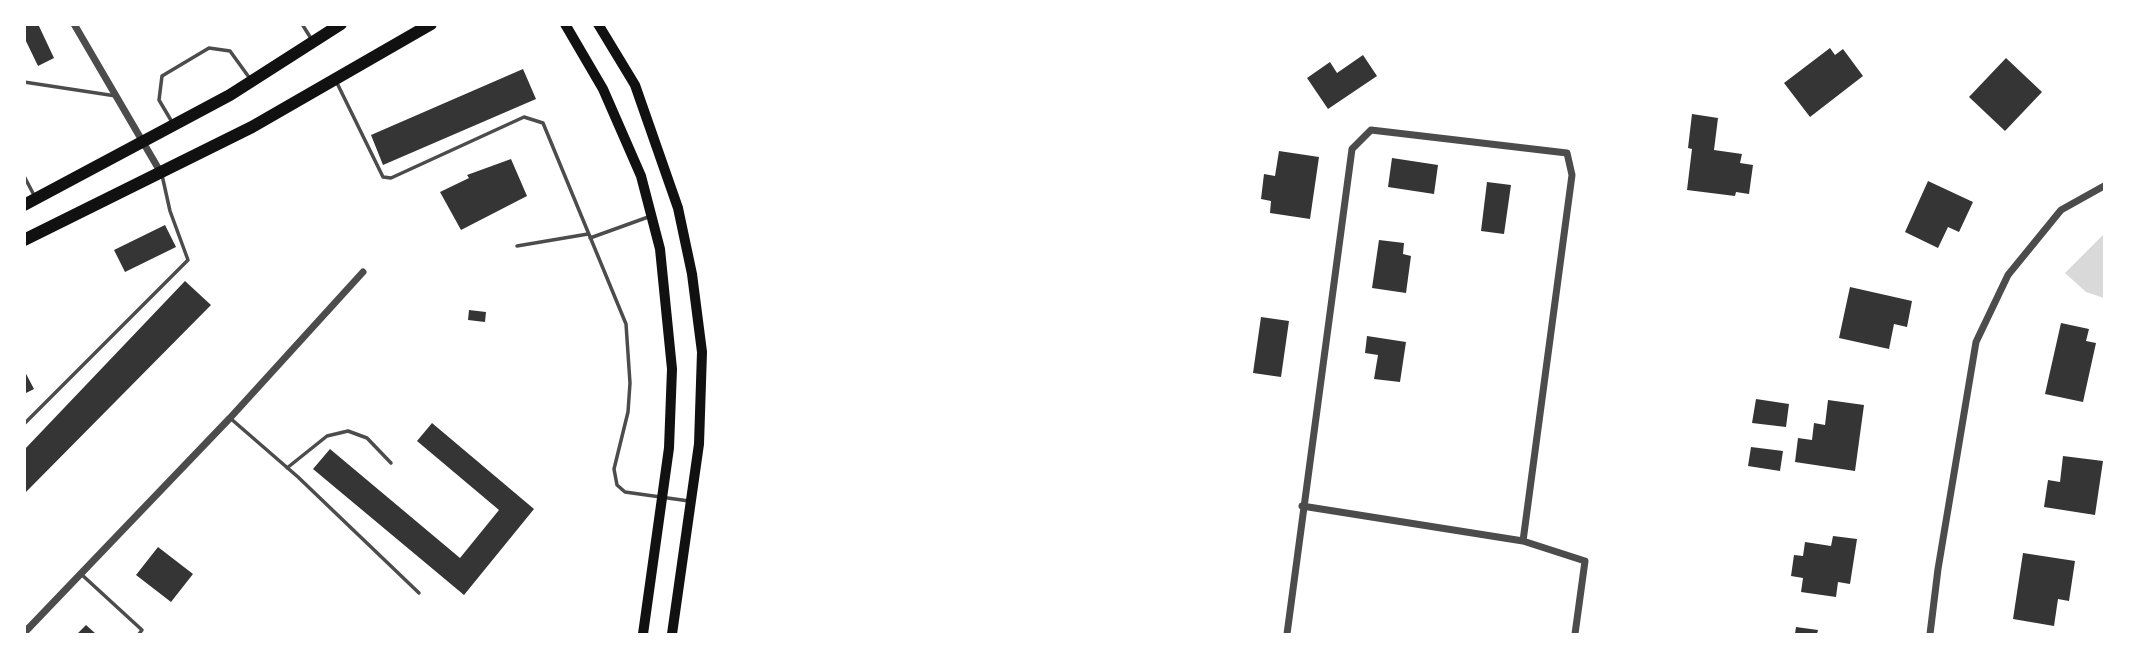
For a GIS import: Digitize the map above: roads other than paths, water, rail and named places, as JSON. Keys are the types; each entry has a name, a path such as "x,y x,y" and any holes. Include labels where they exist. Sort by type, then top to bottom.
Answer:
{"highway":[{"path":"30,202 252,82 341,24"},
{"path":"24,240 252,127 431,24"}],"main road":[{"path":"565,24 603,89 641,176 660,249 672,369 669,448 643,635"},
{"path":"598,24 635,85 678,208 692,274 702,352 699,444 673,635"}],"street":[{"path":"74,24 161,173"},
{"path":"1287,635 1302,506 1352,149 1371,130 1567,153 1572,175 1523,541"},
{"path":"1930,635 1939,560 1976,342 2008,275 2061,210 2105,186"},
{"path":"24,633 230,418 363,272"},
{"path":"1302,506 1523,541 1585,561 1575,635"}],"lane":[{"path":"302,24 313,42"},
{"path":"174,126 159,100 162,76 209,48 230,51 252,82"},
{"path":"335,79 383,177 391,178 524,117 543,123 626,324 630,383 628,412 614,469 617,485 625,492 691,501"},
{"path":"24,82 116,96"},
{"path":"24,424 188,260 170,211 161,173"},
{"path":"24,176 30,202"},
{"path":"517,246 589,236 652,216"},
{"path":"230,418 419,593"},
{"path":"287,468 327,436 348,431 367,438 391,463"},
{"path":"81,574 142,630 139,635"}]}
